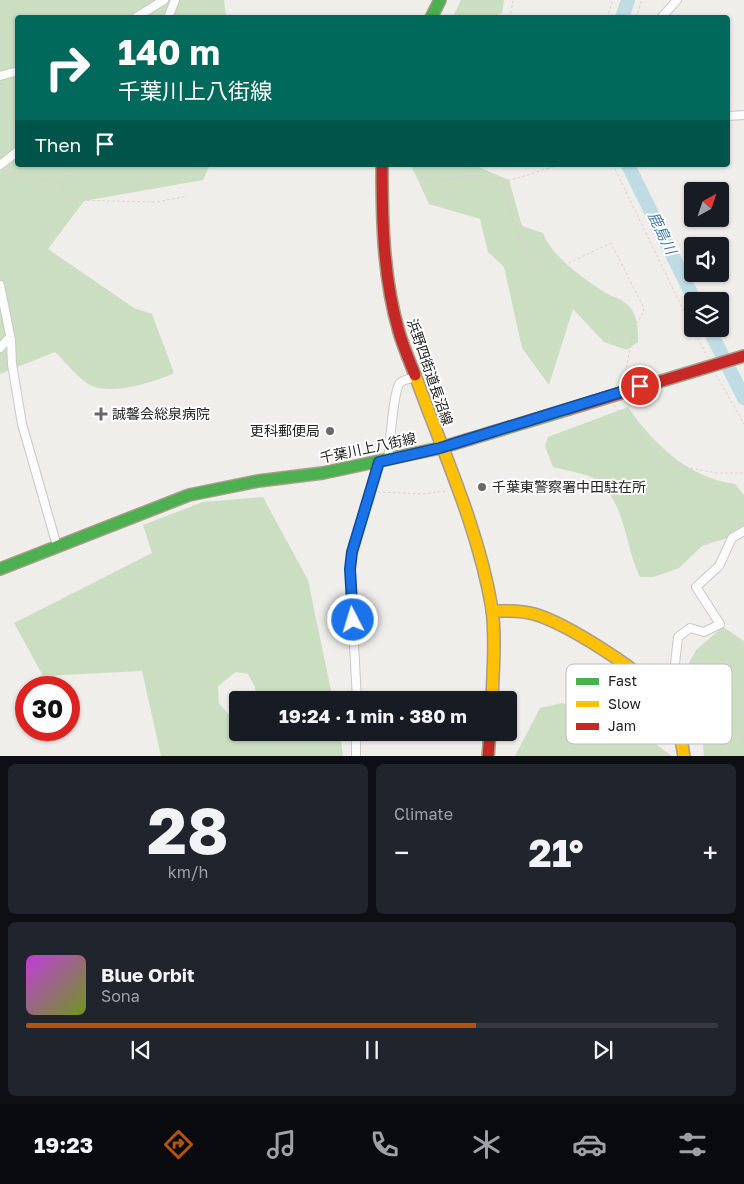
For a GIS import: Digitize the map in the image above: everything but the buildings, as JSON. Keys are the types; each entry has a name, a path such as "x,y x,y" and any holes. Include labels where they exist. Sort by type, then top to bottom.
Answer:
{"main road":[{"path":"432,15 440,0"},
{"name":"浜野四街道長沼線","path":"382,167 381,190 393,308 415,378 482,560 492,611 494,647 492,691"},
{"name":"千葉川上八街線","path":"0,569 170,501 208,490 323,473 440,448 742,356"},
{"path":"492,611 517,610 540,615 624,664"},
{"path":"488,756 489,741"}],"street":[{"path":"140,15 164,0"},
{"path":"169,15 175,0"},
{"path":"664,15 677,0"},
{"path":"0,76 15,72"},
{"path":"730,116 744,115"},
{"path":"0,165 15,154"},
{"path":"0,284 11,340 12,364 22,424 57,546"},
{"path":"0,348 7,340 11,340"},
{"path":"357,691 350,569 352,552 370,492 384,460 398,386 404,381 415,378"},
{"path":"675,664 678,637 690,628 704,632 720,624 696,587 719,566 732,538 744,531"},
{"path":"356,741 356,756"}],"path":[{"path":"510,15 512,0"},
{"path":"607,15 613,0"},
{"path":"637,15 642,0"},
{"path":"73,167 62,184 64,197 68,200 157,202 187,196"},
{"path":"411,167 415,174 423,179 449,181 477,175 503,181 552,167"},
{"path":"614,167 684,310"},
{"path":"0,171 18,177 62,184"},
{"path":"503,181 518,233 527,252 543,273 547,274 611,243 644,308 633,329 631,352 622,391"},
{"path":"697,337 711,366 744,424"},
{"path":"609,395 618,412 640,436 656,460 698,470 744,473"},
{"path":"370,492 423,494 456,488"},
{"path":"720,624 744,648"},
{"path":"732,709 744,689"},
{"path":"732,719 742,734 744,744"}],"green space":[{"path":"0,0 224,0 226,15 15,15 15,167 209,167 203,180 84,201 48,249 134,308 152,314 174,373 134,386 111,389 101,388 88,384 55,352 0,374"},
{"path":"461,0 504,0 502,13 498,15 454,15"},
{"path":"412,167 479,167 509,180 522,226 543,233 553,250 570,267 598,288 629,306 636,319 638,342 627,350 604,342 573,309 549,385 522,348 504,267 488,252 480,219 429,204"},
{"path":"628,407 649,434 674,457 702,475 735,484 744,495 744,533 702,546 679,568 654,577 640,577 620,514 607,490 598,481 589,476 553,467 545,446 548,437"},
{"path":"263,497 308,580 331,691 256,691 248,674 236,672 218,686 219,703 229,715 229,741 341,741 343,756 161,756 142,671 43,676 14,623 152,553 143,525 203,502"},
{"path":"723,627 744,641 744,756 704,756 703,744 732,744 732,664 688,664 697,649"},
{"path":"562,703 566,705 566,744 655,744 672,756 515,756 540,708"}],"waterway":[{"name":"鹿島川","path":"623,15 628,0"},
{"name":"鹿島川","path":"629,167 691,292"},
{"name":"鹿島川","path":"713,337 744,398"}],"traffic: fast":[{"path":"432,15 440,0"},
{"path":"0,569 189,495 258,481 323,473 440,448 569,409"}],"traffic: slow":[{"path":"415,375 459,490 486,579 494,632 492,691"},
{"path":"492,611 524,612 548,619 584,638 624,664"},
{"path":"681,744 684,756"}],"traffic: jam":[{"path":"382,167 384,249 390,291 399,332 415,375"},
{"path":"569,409 744,356"},
{"path":"488,756 489,741"}],"place":[{"name":"誠馨会総泉病院","path":"101,414"},
{"name":"更科郵便局","path":"330,431"},
{"name":"千葉東警察署中田駐在所","path":"482,487"}],"route":[{"path":"353,620 350,580 352,552 379,462 440,448 640,386"}]}
